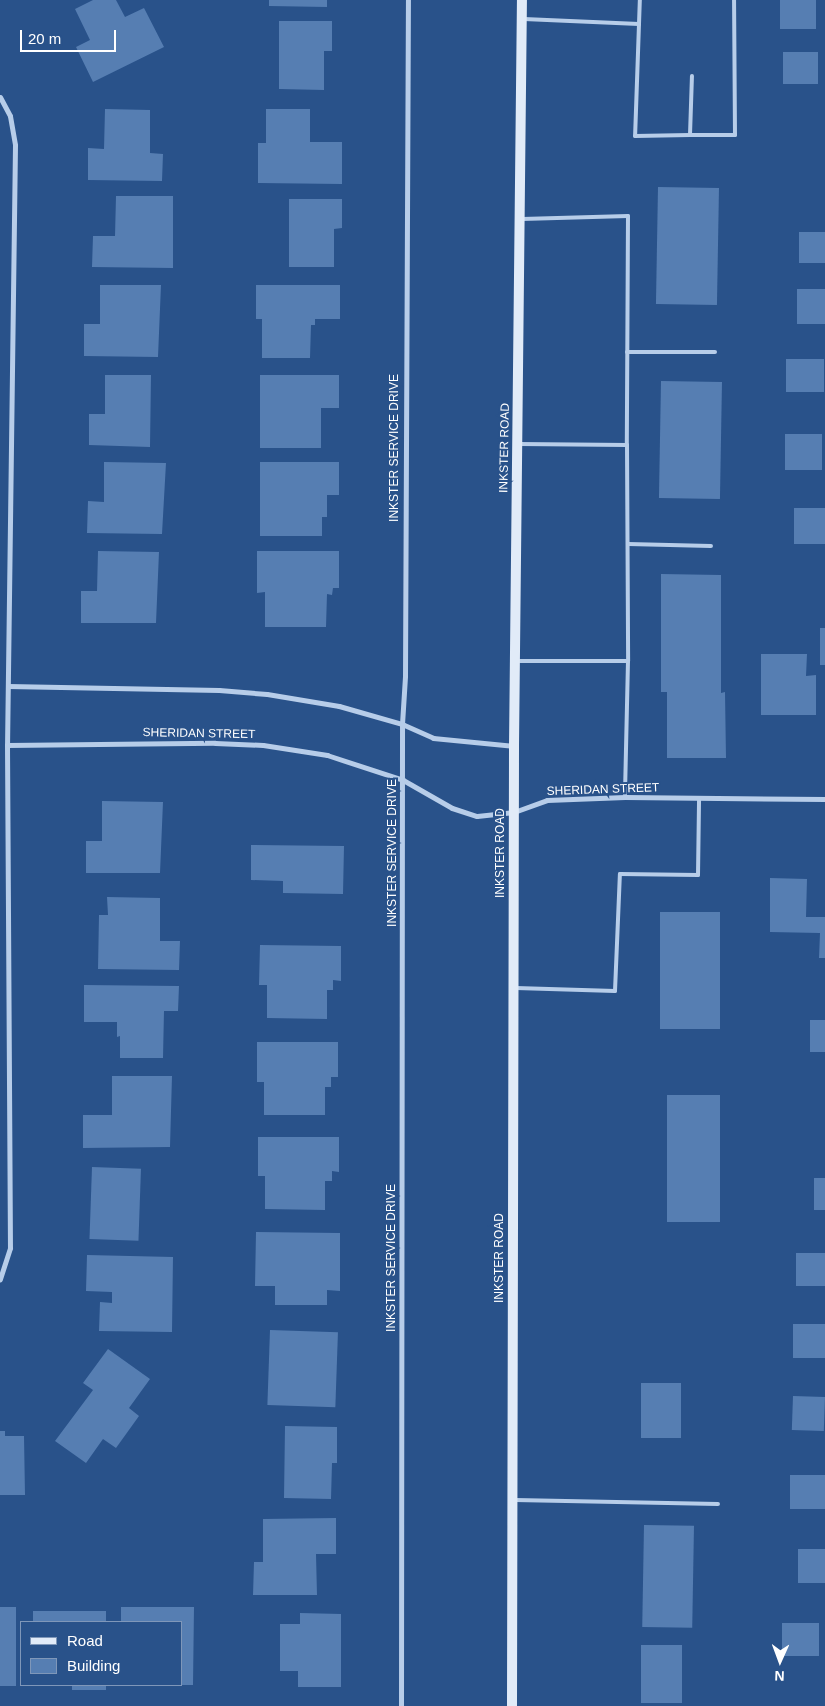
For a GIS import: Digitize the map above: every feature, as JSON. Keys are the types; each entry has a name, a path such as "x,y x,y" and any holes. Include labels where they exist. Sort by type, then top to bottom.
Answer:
{"main road":[{"name":"INKSTER ROAD","path":"512,1706 514,746 522,0"}],"street":[{"name":"INKSTER SERVICE DRIVE","path":"401,1706 402,724 405,676 408,0"},
{"path":"0,97 10,116 15,145 7,746 10,1248 0,1279"},
{"path":"8,686 219,690 339,706 402,724 433,738 514,746"},
{"name":"SHERIDAN STREET","path":"7,746 215,742 263,745 327,755 403,780 452,808 477,816 514,812 547,800 625,797 825,799"}],"lane":[{"path":"640,0 635,136 735,135 734,0"},
{"path":"522,19 639,24"},
{"path":"690,135 692,76"},
{"path":"519,219 628,216 628,661 625,797"},
{"path":"627,352 715,352"},
{"path":"517,444 627,445"},
{"path":"628,544 712,546"},
{"path":"515,661 628,661"},
{"path":"514,988 615,991 620,874 698,875 699,799"},
{"path":"512,1500 718,1504"}],"building":[{"path":"93,0 116,0 125,17 144,8 164,47 93,82 76,47 90,40 75,9"},
{"path":"269,0 327,0 327,7 269,6"},
{"path":"780,0 816,0 816,29 780,29"},
{"path":"279,21 332,21 332,51 324,51 324,90 279,89"},
{"path":"783,52 818,52 818,84 783,84"},
{"path":"105,109 150,110 150,153 163,154 162,181 88,180 88,148 104,149"},
{"path":"266,109 310,109 310,142 342,142 342,184 258,183 258,143 266,143"},
{"path":"658,187 719,188 717,305 656,304"},
{"path":"116,196 173,196 173,268 92,267 93,236 115,236"},
{"path":"289,199 342,199 342,228 334,229 334,267 289,267"},
{"path":"799,232 825,232 825,263 799,263"},
{"path":"100,285 161,285 158,357 84,356 84,324 100,324"},
{"path":"256,285 340,285 340,319 315,319 315,325 311,325 310,358 262,358 262,319 256,319"},
{"path":"797,289 825,289 825,324 797,324"},
{"path":"786,359 824,359 824,392 786,392"},
{"path":"105,375 151,375 150,447 89,445 89,414 105,414"},
{"path":"260,375 339,375 339,408 321,408 321,448 260,448"},
{"path":"661,381 722,382 720,499 659,498"},
{"path":"785,434 822,434 822,470 785,470"},
{"path":"104,462 166,463 162,534 87,533 88,501 104,502"},
{"path":"260,462 339,462 339,495 327,495 327,517 322,517 322,536 260,536"},
{"path":"794,508 825,508 825,544 794,544"},
{"path":"98,551 159,552 156,623 81,623 81,591 97,591"},
{"path":"257,551 339,551 339,588 333,588 332,595 327,594 326,627 265,627 265,592 257,593"},
{"path":"661,574 721,575 721,693 725,692 726,758 667,758 667,692 661,692"},
{"path":"820,628 825,628 825,665 820,665"},
{"path":"761,654 807,654 806,676 816,675 816,715 761,715"},
{"path":"102,801 163,802 160,873 86,873 86,841 102,841"},
{"path":"251,845 344,846 343,894 283,893 283,881 251,880"},
{"path":"770,878 807,879 806,917 825,917 825,958 819,958 820,933 770,932"},
{"path":"107,897 160,898 160,941 180,941 179,970 98,969 99,915 108,915"},
{"path":"660,912 720,912 720,1029 660,1029"},
{"path":"260,945 341,946 341,981 333,980 333,990 327,990 327,1019 267,1018 267,985 259,985"},
{"path":"84,985 179,986 178,1011 164,1011 163,1058 120,1058 120,1036 117,1037 117,1022 84,1022"},
{"path":"810,1020 825,1020 825,1052 810,1052"},
{"path":"257,1042 338,1042 338,1077 331,1077 331,1087 325,1087 325,1115 264,1115 264,1082 257,1082"},
{"path":"112,1076 172,1076 170,1147 83,1148 83,1115 112,1115"},
{"path":"667,1095 720,1095 720,1222 667,1222"},
{"path":"258,1137 339,1137 339,1172 332,1171 332,1181 325,1181 325,1210 265,1209 265,1176 258,1176"},
{"path":"92,1167 141,1169 138,1241 89,1239"},
{"path":"814,1178 825,1178 825,1210 814,1210"},
{"path":"256,1232 340,1233 340,1291 327,1290 327,1305 275,1305 275,1286 255,1286"},
{"path":"796,1253 825,1253 825,1286 796,1286"},
{"path":"87,1255 173,1257 172,1332 99,1331 100,1302 112,1303 112,1292 86,1291"},
{"path":"793,1324 825,1324 825,1358 793,1358"},
{"path":"270,1330 338,1332 335,1407 267,1405"},
{"path":"108,1349 150,1379 129,1408 139,1416 116,1448 103,1439 86,1463 55,1441 93,1390 83,1383"},
{"path":"641,1383 681,1383 681,1438 641,1438"},
{"path":"793,1396 825,1397 824,1431 792,1430"},
{"path":"285,1426 337,1427 337,1463 332,1463 331,1499 284,1498"},
{"path":"0,1431 5,1431 5,1436 24,1436 25,1495 0,1495"},
{"path":"790,1475 825,1475 825,1509 790,1509"},
{"path":"336,1518 336,1554 316,1554 317,1595 253,1595 254,1562 263,1562 263,1519"},
{"path":"644,1525 694,1526 692,1628 642,1627"},
{"path":"798,1549 825,1549 825,1583 798,1583"},
{"path":"0,1607 16,1607 16,1686 0,1686"},
{"path":"121,1607 194,1607 193,1685 182,1685 182,1621 121,1621"},
{"path":"33,1611 106,1611 106,1621 33,1621"},
{"path":"300,1613 341,1614 341,1687 298,1687 298,1671 280,1671 280,1624 300,1624"},
{"path":"782,1623 819,1623 819,1656 782,1656"},
{"path":"641,1645 682,1645 682,1703 641,1703"},
{"path":"72,1686 106,1686 106,1690 72,1690"}]}
